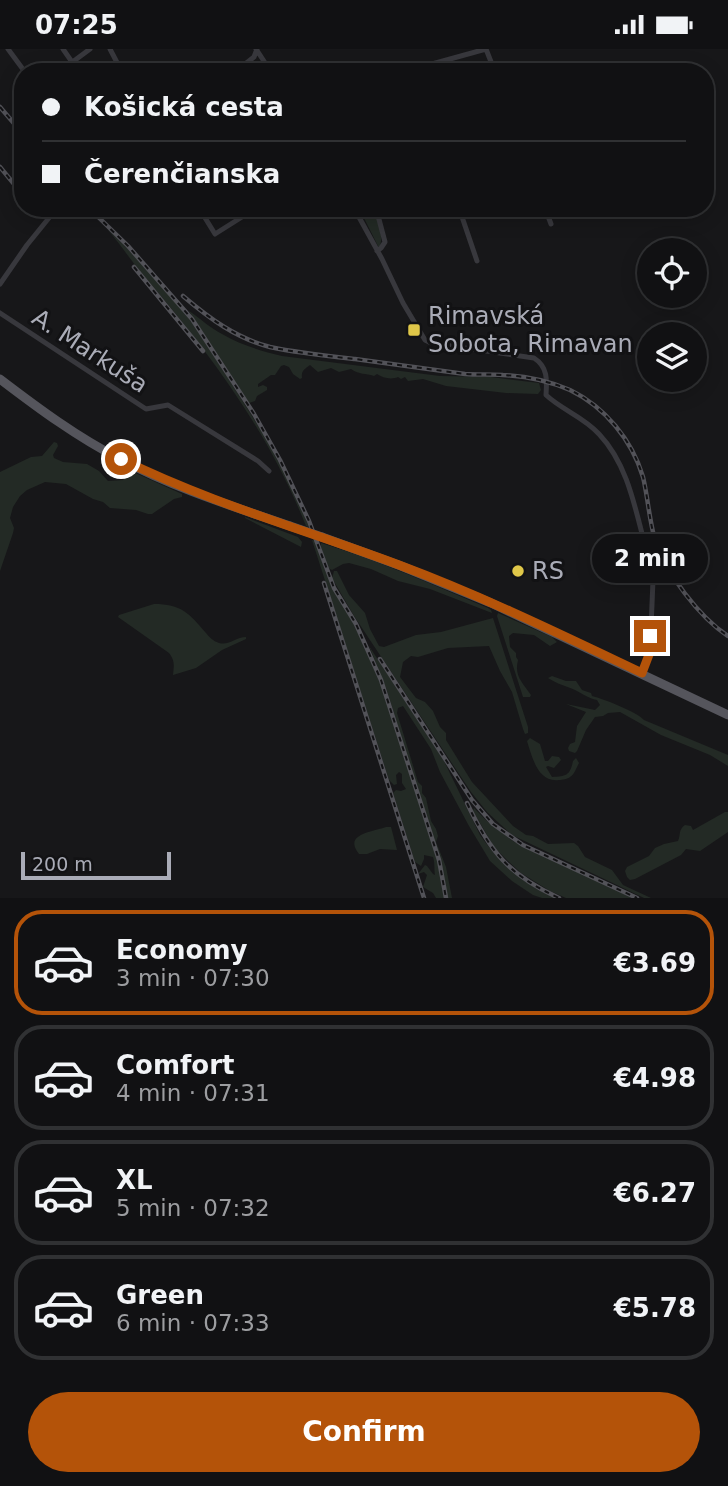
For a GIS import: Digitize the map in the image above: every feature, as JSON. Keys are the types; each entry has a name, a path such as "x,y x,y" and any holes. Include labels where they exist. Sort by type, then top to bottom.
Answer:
{"main road":[{"path":"0,379 63,425 121,459 198,494 448,585 728,715"}],"street":[{"path":"63,49 72,62 89,49"},
{"path":"246,63 254,57 256,49"},
{"path":"438,63 486,49"},
{"path":"0,284 2,275 50,217"},
{"path":"205,217 215,234 242,217"},
{"path":"359,217 402,303 425,340 534,358 545,371 547,395 585,420 612,449 628,482 652,570 650,652 642,673"},
{"path":"377,251 385,242 378,217"},
{"path":"462,217 477,261"},
{"path":"548,217 551,224"},
{"name":"A. Markuša","path":"0,313 146,408 167,405 258,461 269,471"}],"shaded area":[{"path":"364,217 377,217 381,233 379,248"},
{"path":"107,229 170,294 197,329 264,435 292,487 309,527 306,526 273,456 234,391 189,330"},
{"path":"189,311 229,338 282,356 440,376 491,377 539,383 541,390 538,394 506,393 446,386 423,379 408,381 405,377 401,379 377,374 374,376 351,369 339,372 331,368 318,372 310,365 300,379 284,365 275,375 258,384 258,387 267,387 267,390 249,403"},
{"path":"54,442 58,446 54,458 63,462 87,464 99,471 108,481 123,480 131,471 182,494 182,497 148,514 110,508 66,484 45,482 27,490 13,507 10,518 13,533 0,571 0,472 31,457 42,456"},
{"path":"245,518 298,537 302,542 301,547"},
{"path":"312,540 315,541 326,573 355,626 382,687 438,861 445,898 436,898 423,887 427,875 424,872 418,874 425,865 435,875 433,857 424,855 421,866 415,862 393,793 406,789 402,783 402,774 399,772 396,775 397,784 394,785 389,780"},
{"path":"321,543 405,573 488,608 492,613 430,589 398,581 349,563 332,570 328,568"},
{"path":"334,571 337,571 349,595 365,613 379,646 384,647 416,635 441,632 493,618 528,733 525,734 512,692 489,646 448,648 418,657 411,656 403,662 400,677 416,698 425,702 433,711 440,727 446,733 446,740 472,782 513,826 548,844 574,843 585,857 612,870 623,885 651,898 644,898 512,835 487,812 354,616 332,578"},
{"path":"154,604 184,611 219,643 242,637 246,639 222,650 196,668 173,675 174,663 169,653 118,617"},
{"path":"498,613 552,637 557,642 550,646 534,635 513,633 509,636 510,647 518,660 518,675 530,697 523,697"},
{"path":"369,646 443,759 480,835 513,872 555,898 533,895 490,861 440,772 431,749 403,706 398,708 397,713 438,836 436,842 446,867 452,898 447,898 437,850 386,688"},
{"path":"552,676 576,681 582,690 592,696 728,755 728,766 710,755 661,735 620,712 595,717 577,751 569,751 570,744 575,742 577,726 586,712 566,704 595,710 600,705 597,700 548,678"},
{"path":"530,738 540,744 545,761 552,756 561,760 554,768 546,767 552,777 567,774 576,758 579,763 573,774 562,780 552,780 541,773 527,741"},
{"path":"474,808 513,841 632,898 566,898 550,891 521,873 494,847 473,811"},
{"path":"728,812 728,832 700,851 686,849 681,855 635,879 630,880 627,877 627,867 649,856 655,848 678,841 680,830 685,825 691,826 693,830"},
{"path":"391,827 397,850 380,849 359,854 354,842 357,838"}],"railway":[{"path":"0,107 14,123"},
{"path":"0,167 14,184"},
{"path":"98,217 128,246 192,319 254,414 280,460 309,521 334,588 356,624 381,680 439,860 446,898"},
{"path":"134,267 203,351"},
{"path":"183,296 224,327 270,347 465,374 528,378 562,387 583,397 606,415 632,450 643,477 655,540 675,580 706,618 728,636"},
{"path":"324,583 424,898"},
{"path":"380,659 472,800 493,824 523,845 637,898"},
{"path":"467,803 484,835 503,860 527,880 559,898"}],"place":[{"name":"Rimavská Sobota, Rimavan","path":"414,330"},
{"name":"RS","path":"518,571"}],"route":[{"path":"121,459 215,501 322,537 448,585 642,673 650,652 650,636"}]}
